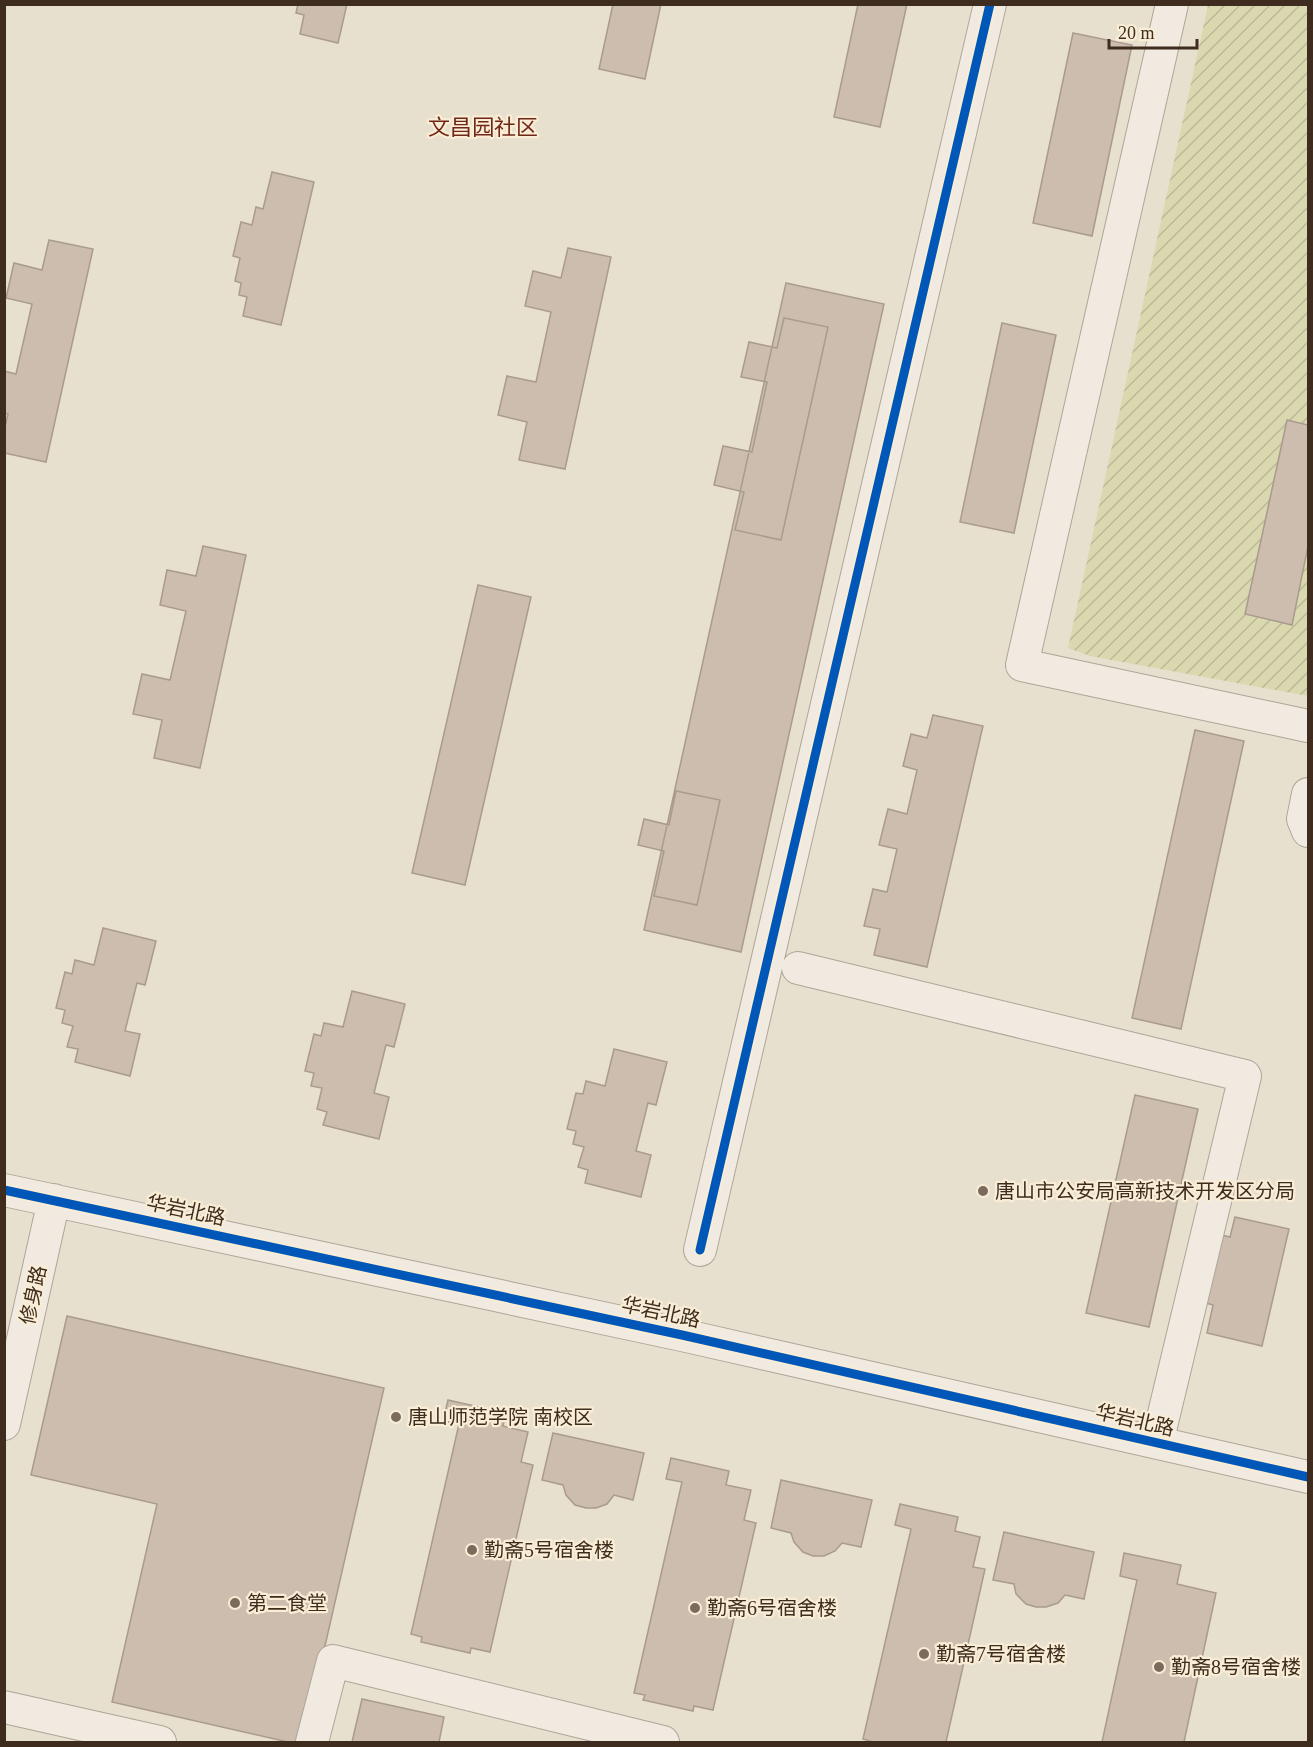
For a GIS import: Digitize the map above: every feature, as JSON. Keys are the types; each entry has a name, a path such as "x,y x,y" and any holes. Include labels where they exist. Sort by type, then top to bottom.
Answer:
{"street":[{"path":"700,1250 990,4"},
{"path":"1172,4 1022,665 1308,726"},
{"path":"1308,794 1303,819 1308,831"},
{"path":"798,968 1245,1076 1157,1443"},
{"name":"华岩北路","path":"4,1190 682,1335 1308,1477"},
{"name":"修身路","path":"4,1424 54,1200"},
{"path":"312,1743 333,1660 611,1737 663,1743"},
{"path":"4,1707 160,1743"}],"shaded area":[{"path":"1208,5 1308,5 1308,696 1090,656 1068,648"}],"building":[{"path":"298,4 347,4 338,43 300,34 304,15 296,13"},
{"path":"613,4 661,4 645,79 599,69"},
{"path":"858,4 907,4 880,127 834,117"},
{"path":"1073,33 1132,45 1092,236 1033,223"},
{"path":"272,172 314,182 281,325 243,316 247,297 239,295 241,283 235,281 240,258 233,256 241,222 252,225 256,207 263,209"},
{"path":"49,240 93,249 46,462 4,453 4,431 8,414 4,413 4,371 16,374 32,304 6,298 14,263 42,270"},
{"path":"568,248 611,257 565,469 519,460 527,422 498,415 507,376 536,382 551,312 525,306 533,271 561,278"},
{"path":"786,283 884,304 741,952 644,930"},
{"path":"784,318 828,327 781,540 735,530 744,492 714,485 723,446 752,452 767,382 741,377 749,342 777,348"},
{"path":"1002,323 1056,335 1014,533 960,522"},
{"path":"1287,420 1308,425 1308,546 1292,625 1245,614"},
{"path":"203,546 246,555 200,768 154,758 162,720 133,714 142,674 170,680 186,611 160,605 167,570 196,576"},
{"path":"478,585 531,597 465,885 412,873"},
{"path":"933,715 983,726 927,967 874,955 880,929 864,926 873,889 887,892 897,849 879,845 888,809 907,814 917,770 903,766 911,734 927,738"},
{"path":"1195,730 1244,741 1181,1029 1132,1018"},
{"path":"676,791 720,800 697,905 654,896 664,851 638,845 644,819 669,825"},
{"path":"103,928 156,941 145,985 137,983 125,1031 140,1034 130,1076 75,1062 78,1049 67,1047 73,1026 62,1023 65,1010 56,1008 65,972 72,974 75,960 94,965"},
{"path":"352,991 405,1004 394,1047 386,1045 374,1093 389,1097 379,1139 323,1125 327,1112 317,1109 322,1088 311,1086 314,1073 305,1071 314,1034 321,1036 324,1023 343,1027"},
{"path":"614,1049 667,1062 656,1105 648,1103 636,1151 651,1155 641,1197 585,1183 588,1170 578,1167 584,1147 573,1144 576,1131 567,1129 576,1093 583,1094 586,1081 605,1086"},
{"path":"1135,1095 1198,1109 1149,1327 1086,1313"},
{"path":"1235,1217 1289,1229 1262,1346 1207,1333 1213,1305 1202,1302 1217,1234 1230,1237"},
{"name":"第二食堂","path":"67,1316 384,1388 303,1742 288,1742 112,1702 157,1504 31,1475"},
{"name":"勤斋5号宿舍楼","path":"448,1400 506,1413 503,1426 528,1432 521,1462 533,1465 490,1652 471,1648 470,1653 421,1642 422,1637 411,1634 459,1424 443,1421"},
{"path":"553,1433 644,1453 633,1500 614,1495 607,1504 596,1508 586,1508 575,1505 566,1495 563,1485 542,1480"},
{"name":"勤斋6号宿舍楼","path":"671,1458 729,1471 726,1485 751,1490 744,1520 756,1523 713,1710 694,1706 693,1711 643,1700 645,1695 634,1693 682,1482 666,1479"},
{"path":"781,1480 872,1500 861,1547 842,1543 835,1551 824,1556 813,1556 803,1552 794,1542 791,1533 771,1528"},
{"name":"勤斋7号宿舍楼","path":"900,1504 958,1517 955,1531 980,1537 973,1567 985,1569 946,1742 873,1742 863,1739 911,1529 895,1525"},
{"path":"1004,1532 1094,1552 1084,1599 1065,1595 1058,1603 1036,1607 1026,1604 1016,1594 1014,1584 993,1580"},
{"name":"勤斋8号宿舍楼","path":"1124,1553 1181,1565 1177,1584 1216,1593 1184,1742 1102,1742 1137,1580 1120,1576"},
{"path":"362,1699 444,1717 439,1742 352,1742"}],"cycle path":[{"path":"700,1250 990,4"},
{"path":"4,1190 682,1335 1308,1477"}],"place":[{"name":"唐山市公安局高新技术开发区分局","path":"983,1191"},
{"name":"唐山师范学院 南校区","path":"396,1417"},
{"name":"勤斋5号宿舍楼","path":"472,1550"},
{"name":"第二食堂","path":"235,1603"},
{"name":"勤斋6号宿舍楼","path":"695,1608"},
{"name":"勤斋7号宿舍楼","path":"924,1654"},
{"name":"勤斋8号宿舍楼","path":"1159,1667"}],"district":[{"name":"文昌园社区","path":"483,127"}]}
